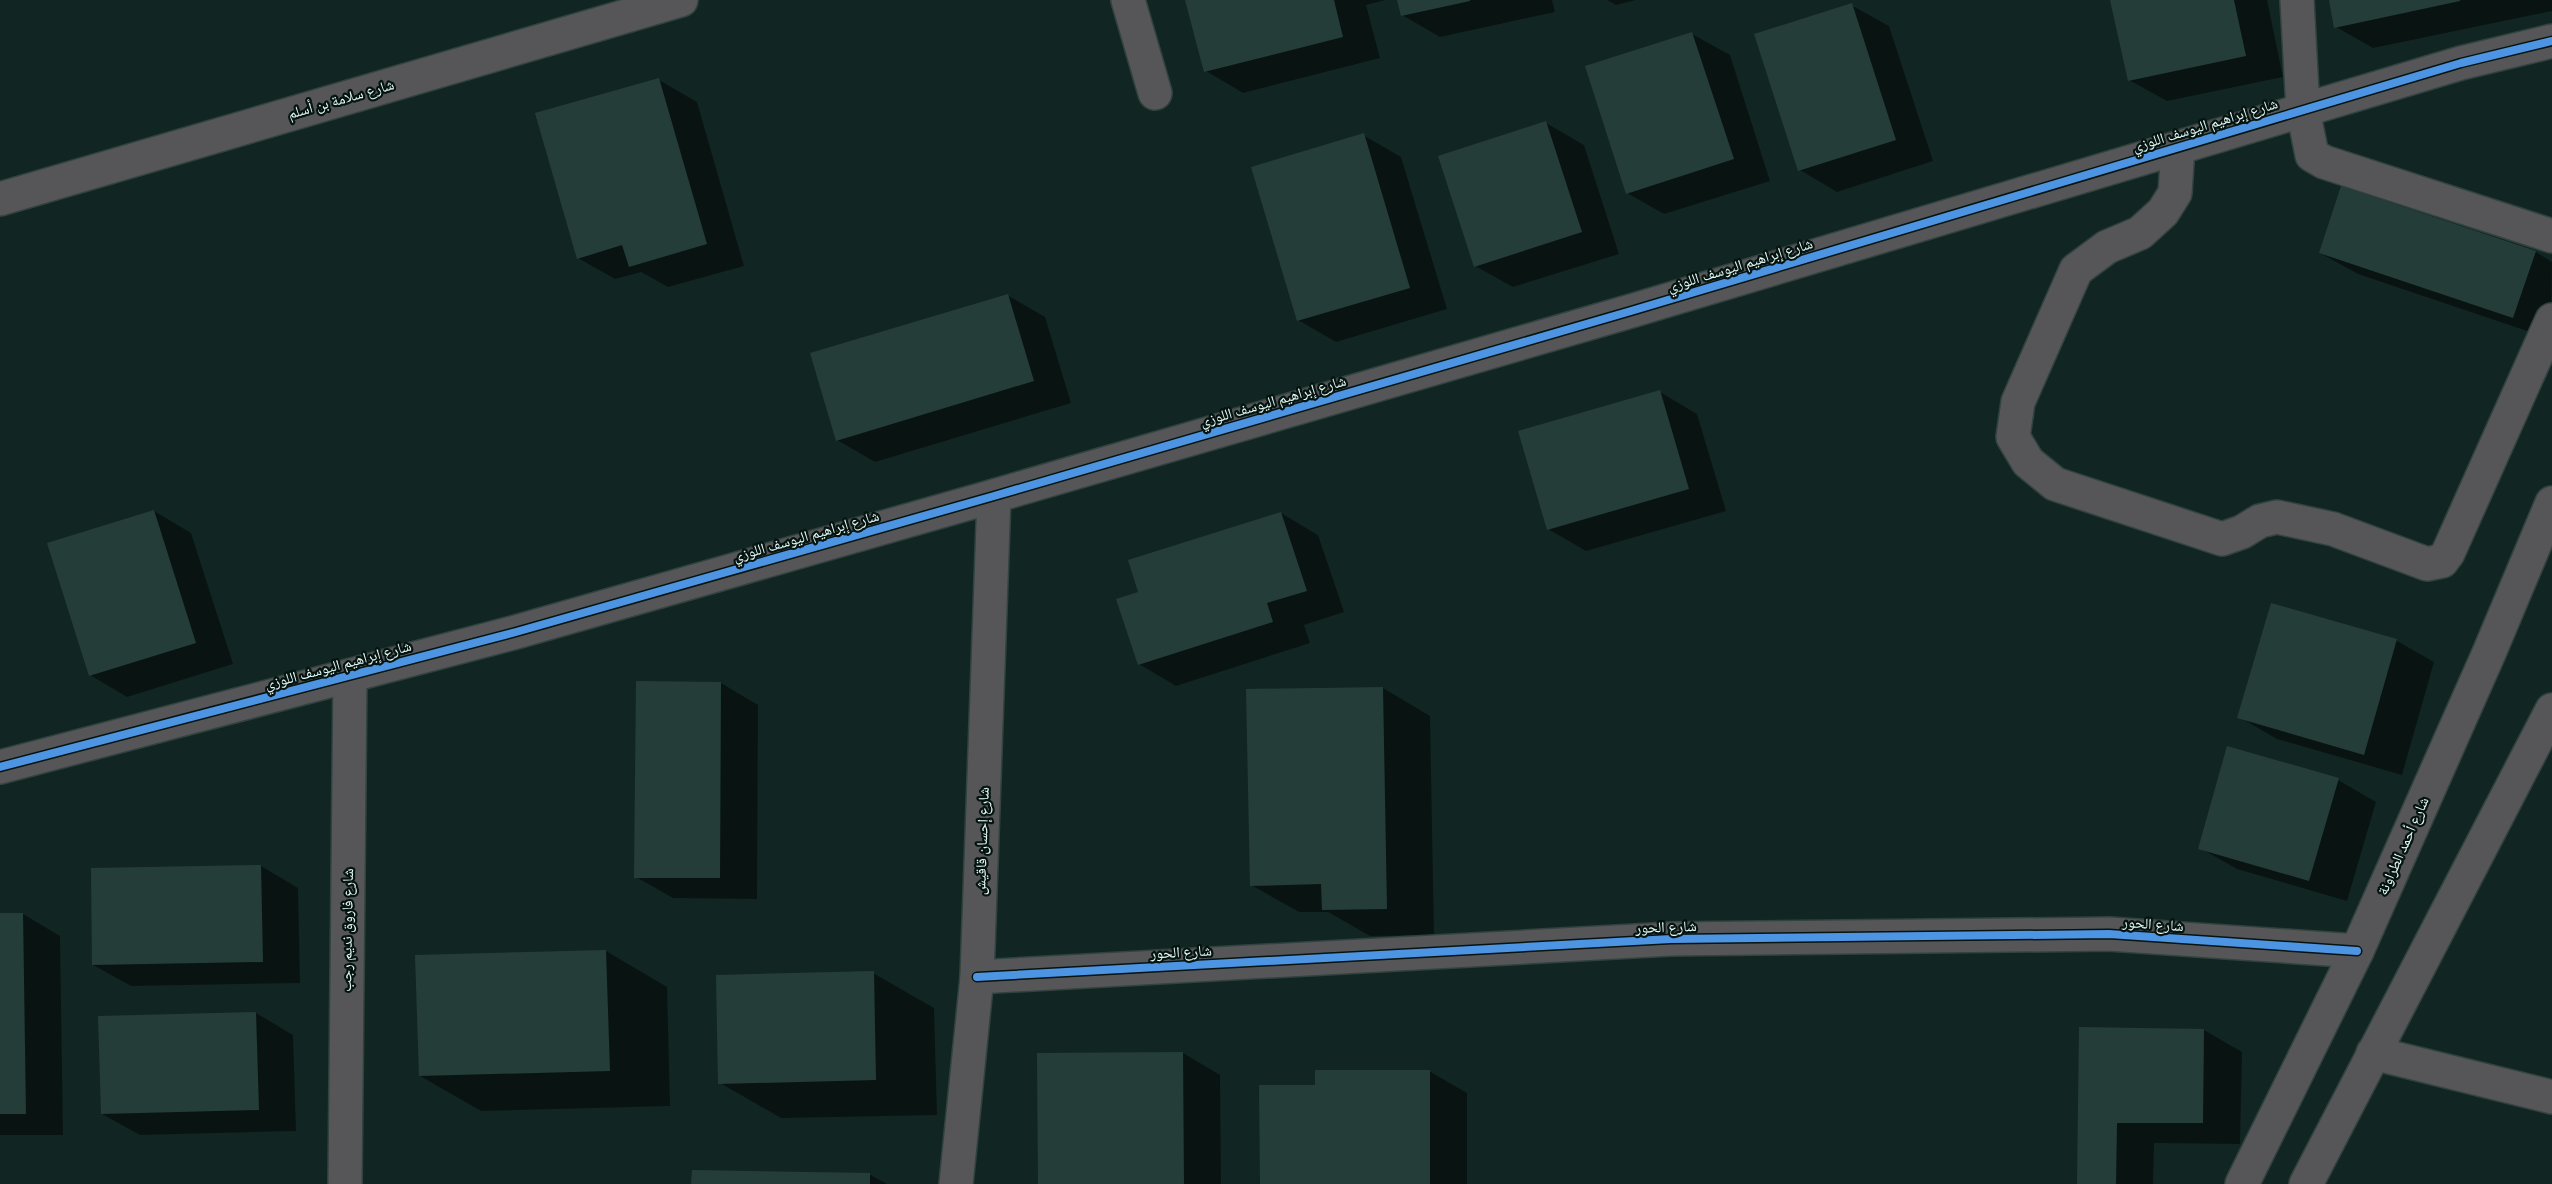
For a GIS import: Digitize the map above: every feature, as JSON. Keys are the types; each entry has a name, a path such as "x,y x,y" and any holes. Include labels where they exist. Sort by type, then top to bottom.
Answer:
{"street":[{"name":"شارع سلامة بن أسلم","path":"0,199 681,0"},
{"path":"1128,0 1155,93"},
{"path":"2298,0 2303,110 2310,150 2317,159 2552,237"},
{"name":"شارع إبراهيم اليوسف اللوزي","path":"0,767 516,633 1631,311 2461,63 2551,42"},
{"path":"2178,148 2175,193 2163,212 2140,233 2107,247 2076,270 2018,402 2013,437 2028,462 2055,484 2222,539 2277,517 2333,529 2427,564 2437,563 2448,553 2552,320"},
{"name":"شارع إحسان قاقيش","path":"957,1184 977,977 994,496"},
{"name":"شارع أحمد الطراونة","path":"2242,1184 2357,951 2489,653 2552,503"},
{"name":"شارع فاروق نديم رجب","path":"345,1184 350,676"},
{"path":"2306,1184 2552,710"},
{"name":"شارع الحور","path":"977,977 1671,939 2109,934 2357,951"},
{"path":"2373,1053 2552,1097"}],"building":[{"path":"1185,0 1334,0 1343,37 1204,72"},
{"path":"1397,0 1470,0 1470,1 1401,16"},
{"path":"2110,0 2234,0 2246,56 2128,81"},
{"path":"2329,0 2460,0 2460,1 2334,28"},
{"path":"1852,3 1896,140 1798,171 1754,34"},
{"path":"1692,32 1734,159 1626,194 1585,66"},
{"path":"659,78 707,244 629,267 622,245 577,259 535,113"},
{"path":"1546,121 1582,232 1474,267 1438,156"},
{"path":"1364,133 1410,288 1297,321 1251,167"},
{"path":"2341,186 2536,251 2513,318 2319,253"},
{"path":"1008,294 1034,381 836,441 810,353"},
{"path":"1660,390 1689,489 1547,530 1518,431"},
{"path":"154,510 196,643 89,676 47,543"},
{"path":"1281,512 1307,591 1267,603 1273,622 1138,665 1116,599 1138,592 1128,560"},
{"path":"2271,603 2397,639 2364,755 2237,718"},
{"path":"636,681 721,682 720,878 634,878"},
{"path":"1383,687 1387,909 1322,910 1321,884 1250,886 1246,689"},
{"path":"2227,746 2339,778 2309,881 2198,849"},
{"path":"261,865 263,962 92,965 91,868"},
{"path":"0,913 23,913 26,1114 0,1114"},
{"path":"606,950 610,1071 419,1076 415,955"},
{"path":"874,971 876,1080 718,1084 716,975"},
{"path":"256,1012 259,1110 101,1114 98,1016"},
{"path":"2079,1027 2204,1029 2203,1123 2117,1123 2116,1184 2077,1184"},
{"path":"1183,1052 1184,1184 1038,1184 1037,1053"},
{"path":"1315,1070 1430,1070 1430,1184 1260,1184 1259,1085 1315,1085"},
{"path":"692,1170 870,1173 870,1184 691,1184"}],"cycle path":[{"path":"0,767 516,632 1631,311 2461,63 2552,41"},
{"path":"977,977 1671,939 2109,934 2357,951"}]}
